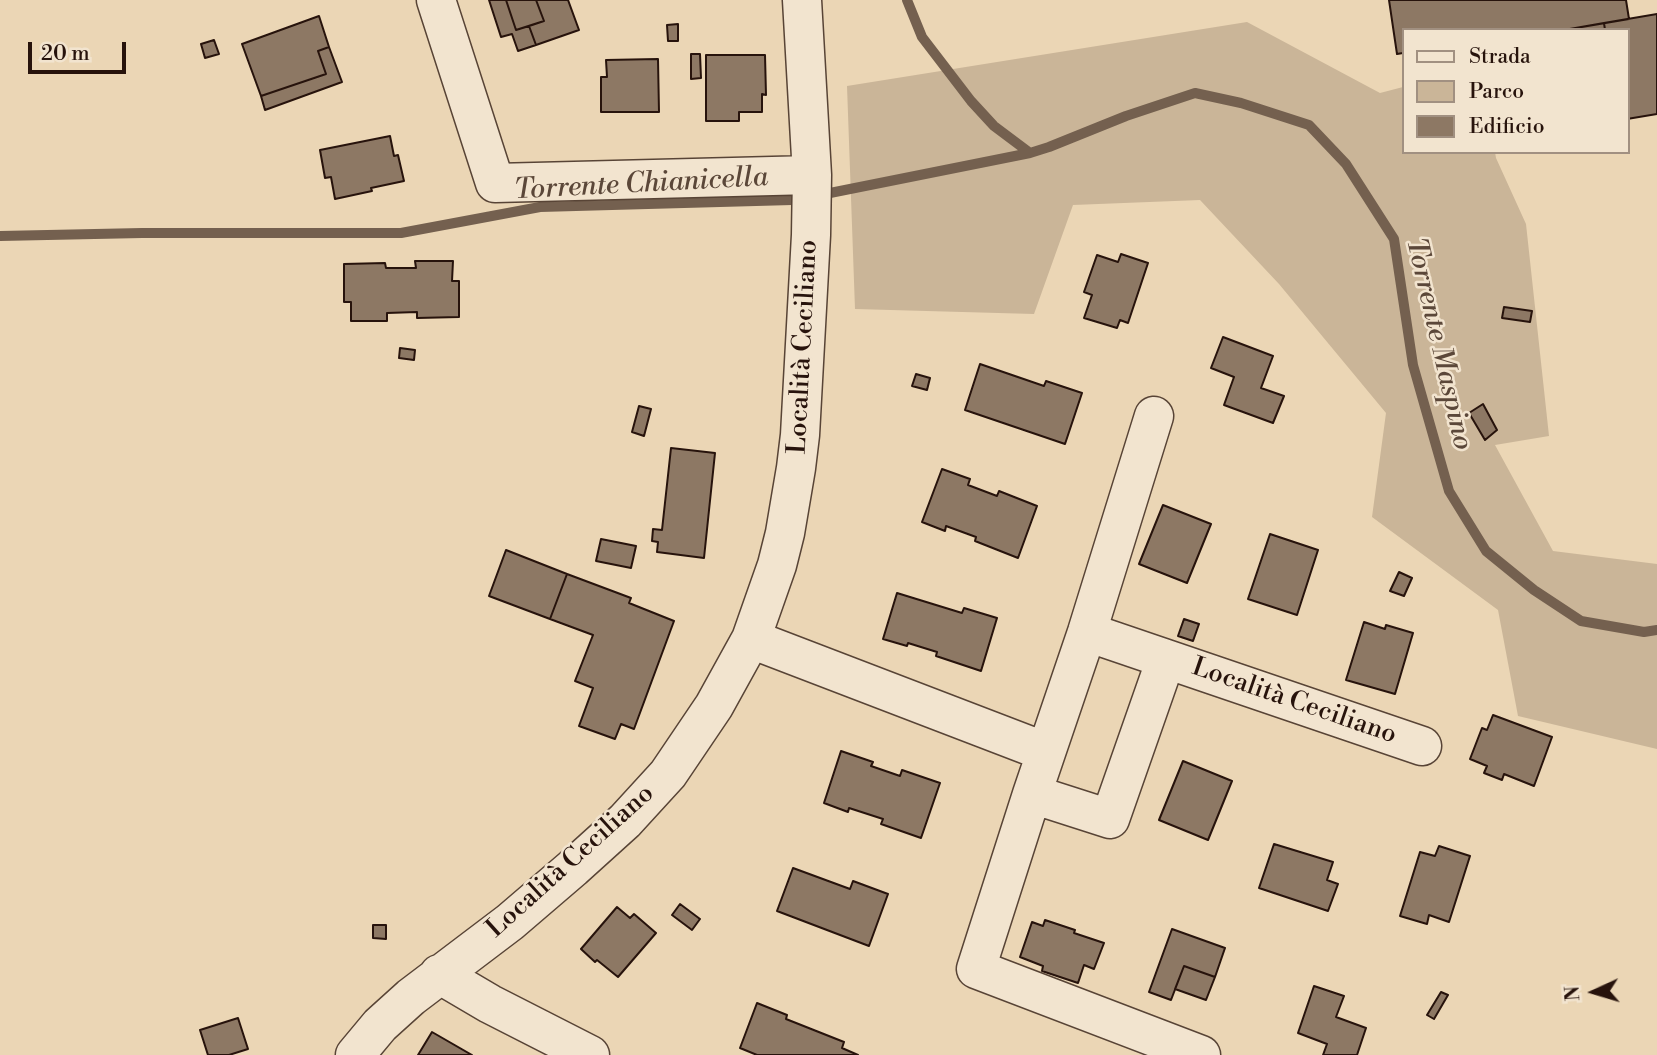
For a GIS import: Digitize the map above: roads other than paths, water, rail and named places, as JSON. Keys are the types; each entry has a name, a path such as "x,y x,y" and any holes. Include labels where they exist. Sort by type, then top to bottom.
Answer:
{"street":[{"path":"436,0 495,183 812,175"},
{"name":"Località Ceciliano","path":"355,1055 380,1026 411,997 510,922 625,821 668,774 714,706 751,639 777,565 785,533 801,421 812,175 802,0"},
{"path":"1154,416 1087,632 976,969 1201,1055"},
{"name":"Località Ceciliano","path":"1087,632 1422,746"},
{"path":"751,639 1046,752"},
{"name":"Località Ceciliano","path":"1032,794 1110,819 1166,659"},
{"path":"439,974 490,1004 590,1055"}],"waterway":[{"name":"Torrente Maspino","path":"907,0 922,37 971,101 994,126 1030,153"},
{"name":"Torrente Maspino","path":"820,195 1030,153 1195,93 1241,103 1309,125 1346,164 1394,239 1413,365 1449,491 1486,551 1534,590 1581,621 1644,632 1657,630"},
{"name":"Torrente Chianicella","path":"0,236 401,233 540,207 805,198"}]}
